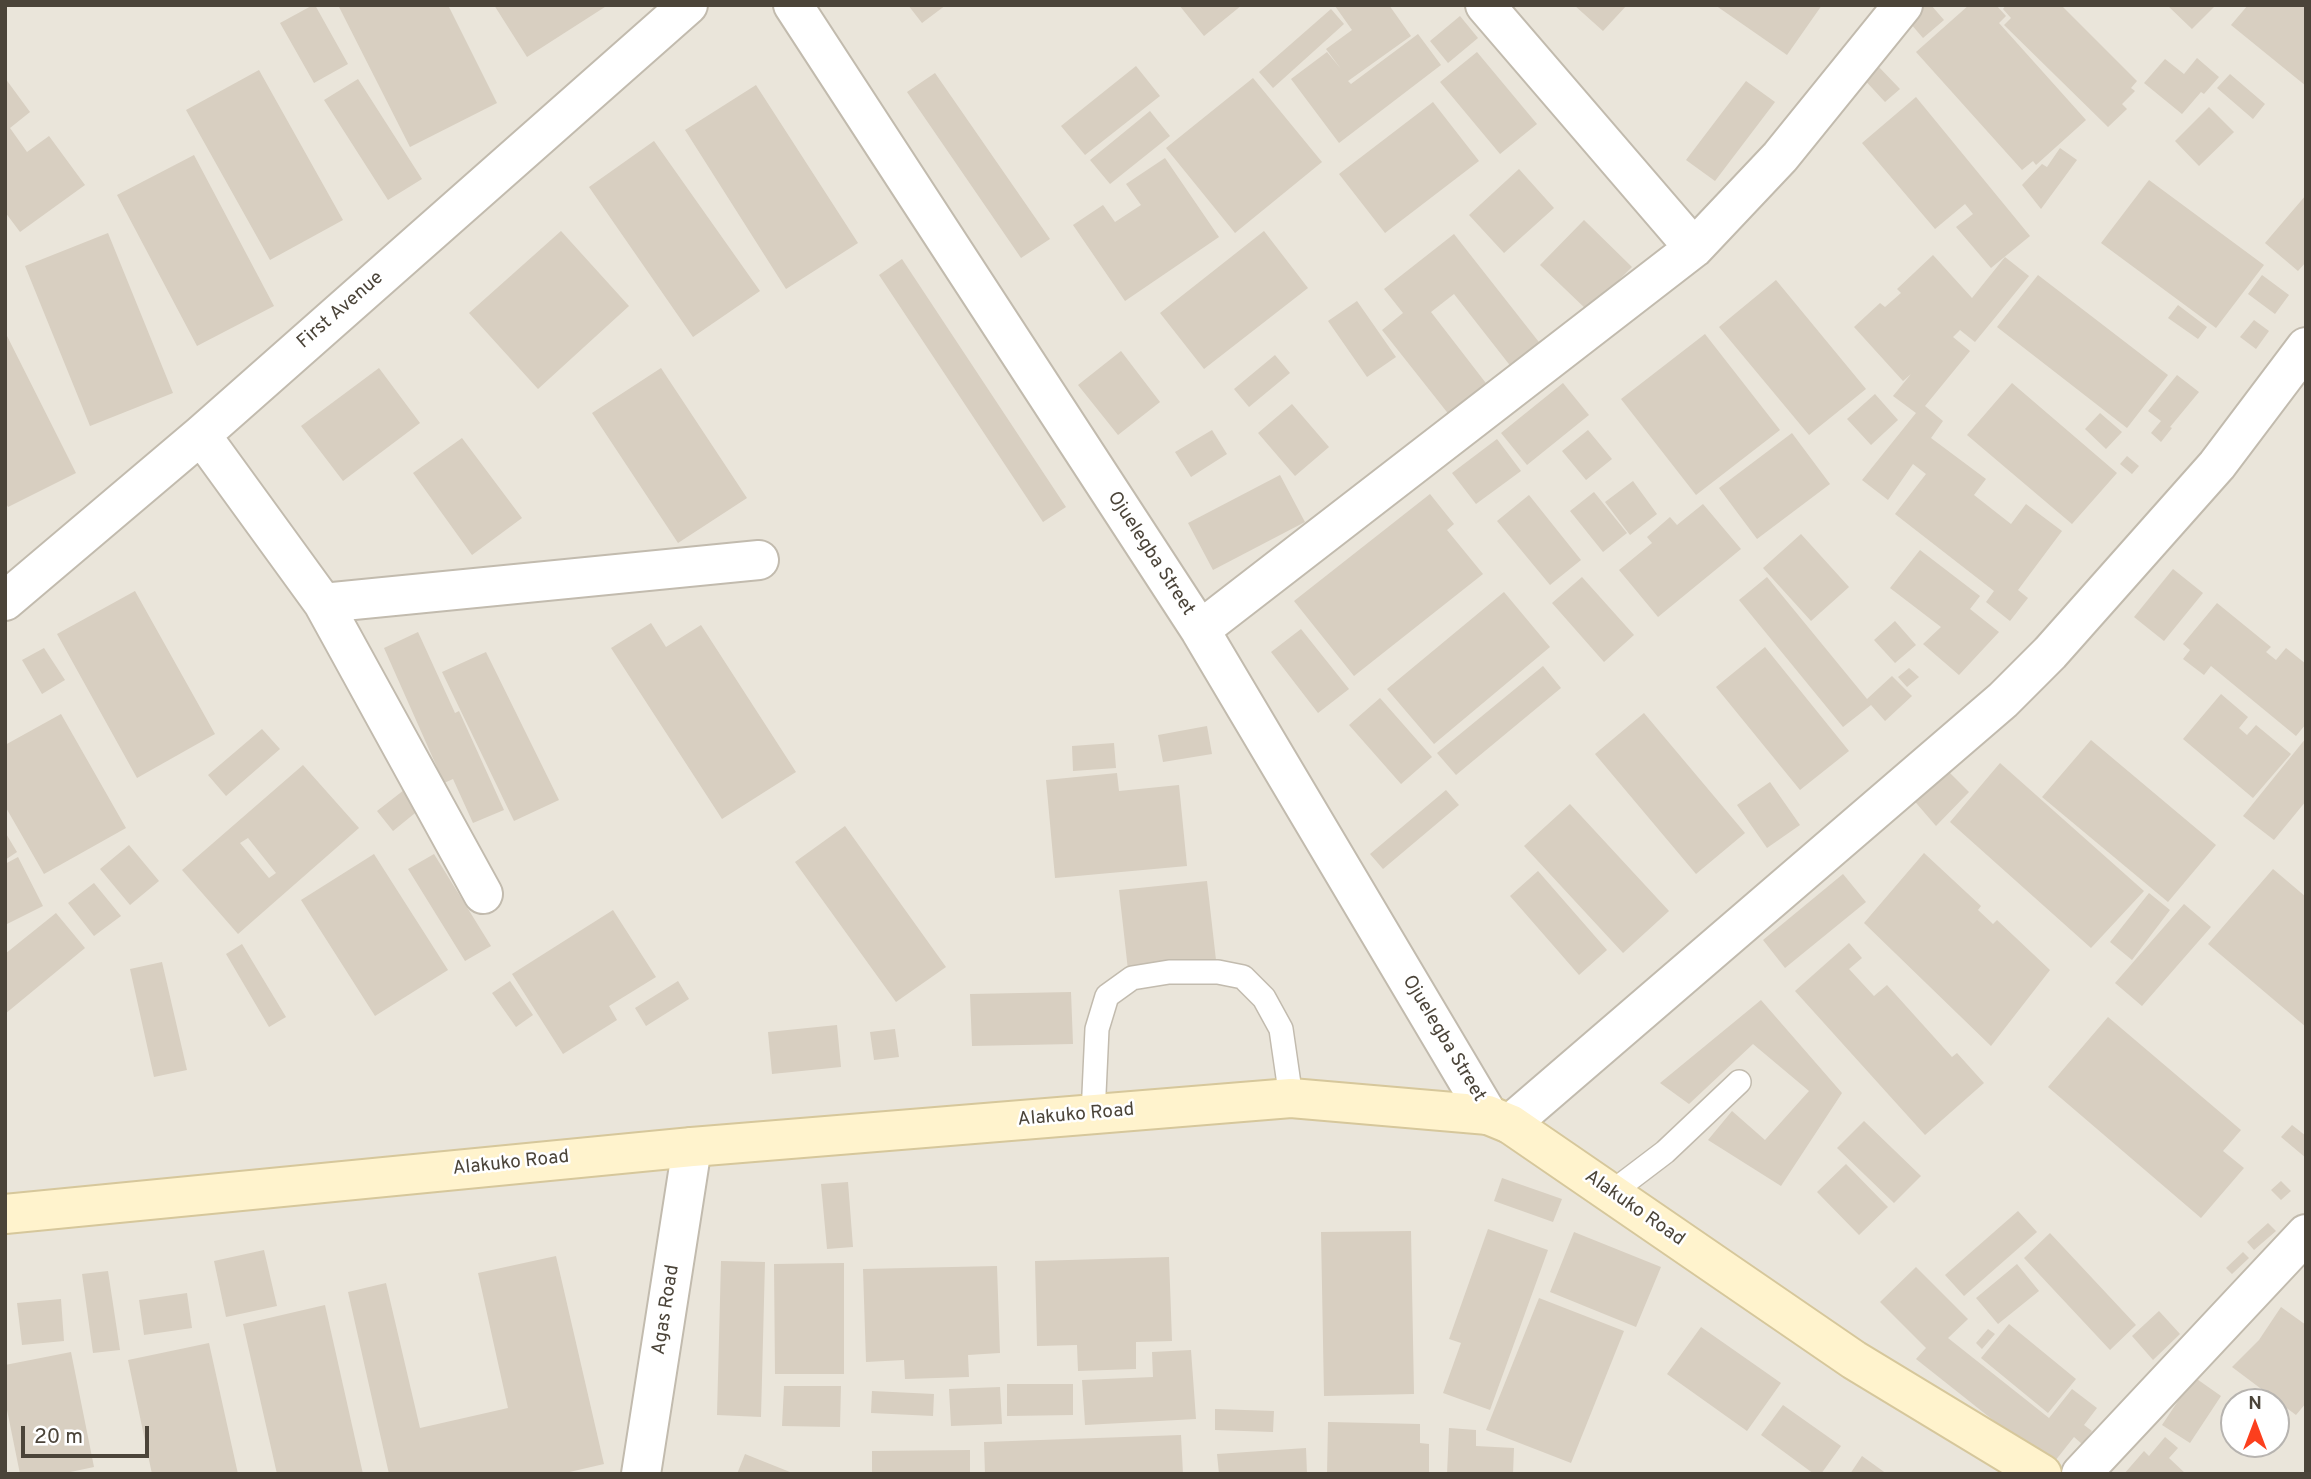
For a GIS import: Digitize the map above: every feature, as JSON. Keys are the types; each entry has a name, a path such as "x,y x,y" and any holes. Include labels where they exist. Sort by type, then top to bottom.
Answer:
{"main road":[{"name":"Alakuko Road","path":"5,1214 692,1147 1292,1098 1499,1119 1854,1360 2042,1474"}],"street":[{"name":"Ojuelegba Street","path":"793,5 1200,630 1499,1119"},
{"path":"1485,5 1693,248"},
{"path":"1200,630 1693,248 1780,157 1903,5"},
{"name":"First Avenue","path":"5,601 201,435 681,12"},
{"path":"1499,1119 2003,700 2050,653 2217,465 2306,347"},
{"path":"201,435 323,603 483,894"},
{"path":"323,603 759,560"},
{"name":"Agas Road","path":"641,1474 692,1147"},
{"path":"2081,1474 2306,1234"}],"lane":[{"path":"1093,1115 1097,1029 1107,996 1132,978 1169,972 1218,972 1243,977 1264,998 1281,1029 1292,1098"},
{"path":"1611,1193 1665,1152 1739,1082"}],"shaded area":[{"path":"5,5 2306,5 2306,1474 5,1474"}],"building":[{"path":"313,5 348,64 314,83 280,23"},
{"path":"338,5 448,5 497,103 410,147"},
{"path":"494,5 608,5 527,57"},
{"path":"908,5 946,5 922,23"},
{"path":"1179,5 1242,5 1204,36"},
{"path":"1389,5 1411,36 1348,81 1351,84 1418,34 1441,65 1339,143 1291,79 1327,52 1341,69 1326,49 1352,30 1335,6"},
{"path":"1574,5 1627,5 1603,31"},
{"path":"1715,5 1822,5 1787,55"},
{"path":"1917,5 1931,5 1944,20 1923,38 1904,16"},
{"path":"1969,5 1996,5 2006,16 1999,23 2086,120 2036,165 2033,161 2022,170 1916,52"},
{"path":"2006,5 2061,5 2137,81 2131,88 2135,91 2122,104 2127,109 2108,127 2004,25 2011,18 2003,9"},
{"path":"2167,5 2216,5 2192,29"},
{"path":"2248,5 2306,5 2306,86 2231,25"},
{"path":"1331,9 1344,24 1273,88 1259,72"},
{"path":"1460,16 1478,38 1448,63 1430,41"},
{"path":"1477,52 1537,124 1500,154 1440,82"},
{"path":"2197,58 2219,77 2204,94 2201,92 2182,114 2144,83 2165,59 2184,74"},
{"path":"1876,64 1900,89 1885,102 1861,76"},
{"path":"1136,66 1160,96 1085,155 1061,126"},
{"path":"259,70 343,220 270,260 186,110"},
{"path":"935,73 1050,239 1021,258 907,92"},
{"path":"2230,74 2265,104 2253,119 2217,88"},
{"path":"5,78 30,112 10,128 27,152 49,136 85,185 20,232 5,212"},
{"path":"1253,78 1322,162 1235,233 1166,148"},
{"path":"358,79 422,179 388,200 324,100"},
{"path":"1746,81 1775,102 1715,181 1686,160"},
{"path":"756,85 858,243 786,289 685,130"},
{"path":"1916,97 2030,236 1991,268 1956,227 1973,214 1965,204 1935,229 1862,143"},
{"path":"1433,102 1479,161 1385,233 1339,174"},
{"path":"2209,107 2234,132 2199,166 2175,141"},
{"path":"1150,111 1170,136 1110,184 1090,160"},
{"path":"654,141 760,291 693,337 589,187"},
{"path":"2060,148 2077,160 2041,209 2022,185 2042,164 2047,167"},
{"path":"194,155 274,306 197,346 117,195"},
{"path":"1165,158 1219,237 1125,301 1073,225 1103,205 1115,222 1141,205 1126,184"},
{"path":"1519,169 1554,208 1504,253 1469,215"},
{"path":"2149,180 2264,265 2216,328 2101,243"},
{"path":"2306,195 2306,262 2298,271 2265,243"},
{"path":"1584,220 1632,267 1588,311 1540,265"},
{"path":"561,231 629,306 538,389 469,313"},
{"path":"1264,231 1308,288 1204,369 1160,313"},
{"path":"108,233 173,393 90,426 25,266"},
{"path":"1454,234 1542,346 1512,368 1454,294 1431,312 1492,391 1454,421 1382,330 1403,313 1384,289"},
{"path":"1933,255 1972,298 2005,257 2029,276 1975,342 1960,330 1953,337 1970,351 1925,406 1943,421 1931,438 1986,479 1974,495 2011,524 2026,504 2062,531 2018,590 2028,598 2010,621 1986,602 1994,591 1895,514 1926,474 1913,464 1888,500 1862,480 1916,413 1893,396 1911,374 1903,381 1854,327 1880,303 1885,307 1901,293 1897,289"},
{"path":"902,259 1066,507 1043,522 879,275"},
{"path":"2038,275 2168,375 2127,428 1997,327"},
{"path":"2262,275 2289,295 2275,314 2248,294"},
{"path":"1776,280 1866,389 1809,435 1719,327"},
{"path":"1357,301 1396,357 1367,377 1328,321"},
{"path":"2178,305 2207,327 2198,339 2168,318"},
{"path":"2254,320 2269,331 2256,349 2240,337"},
{"path":"5,332 76,473 8,507 5,501"},
{"path":"1705,334 1780,430 1696,495 1621,399"},
{"path":"1121,351 1160,402 1118,435 1078,385"},
{"path":"1275,355 1290,373 1249,407 1234,389"},
{"path":"379,368 420,423 343,481 301,426"},
{"path":"661,368 747,498 678,543 592,413"},
{"path":"2177,375 2199,392 2161,442 2151,433 2161,421 2148,411"},
{"path":"1563,383 1589,415 1527,465 1501,433"},
{"path":"2012,383 2117,473 2072,524 1967,435"},
{"path":"1875,394 1898,420 1871,445 1847,419"},
{"path":"1292,404 1329,447 1295,476 1258,433"},
{"path":"2100,413 2122,432 2106,449 2085,429"},
{"path":"1212,430 1227,454 1191,477 1175,452"},
{"path":"1588,430 1612,459 1586,480 1562,451"},
{"path":"1792,433 1830,484 1757,539 1719,488"},
{"path":"462,438 522,518 472,555 413,473"},
{"path":"1497,439 1521,471 1476,504 1452,473"},
{"path":"2127,456 2139,466 2132,474 2120,464"},
{"path":"1280,475 1305,522 1213,570 1188,523"},
{"path":"1633,481 1657,514 1630,535 1605,502"},
{"path":"1594,492 1627,533 1603,552 1570,511"},
{"path":"1430,494 1454,524 1447,530 1483,574 1354,676 1294,601"},
{"path":"1529,495 1581,560 1550,585 1497,521"},
{"path":"1703,504 1741,549 1658,617 1619,570 1652,543 1647,537 1670,517 1677,525"},
{"path":"1801,534 1849,587 1811,621 1763,568"},
{"path":"1920,550 1980,596 1970,609 1999,632 1959,675 1923,644 1941,627 1890,588"},
{"path":"2173,569 2203,593 2164,641 2134,617"},
{"path":"1582,577 1634,635 1604,662 1552,603"},
{"path":"1767,577 1867,699 1892,676 1912,696 1885,721 1871,705 1843,727 1739,600"},
{"path":"135,591 215,734 137,778 57,634"},
{"path":"1504,592 1550,647 1434,744 1387,689"},
{"path":"2217,603 2271,647 2266,652 2276,660 2286,648 2306,664 2306,724 2296,736 2211,666 2204,675 2183,659 2190,650 2183,644"},
{"path":"1895,621 1916,645 1895,663 1874,640"},
{"path":"651,623 666,647 701,625 796,772 722,819 611,648"},
{"path":"1301,629 1349,689 1318,713 1271,652"},
{"path":"418,632 455,713 459,711 504,810 473,823 453,779 444,783 384,648"},
{"path":"1765,647 1849,751 1800,790 1716,687"},
{"path":"44,648 65,680 42,694 22,660"},
{"path":"486,652 559,800 514,821 442,672"},
{"path":"1543,666 1561,688 1456,775 1437,753"},
{"path":"1909,668 1919,677 1907,687 1898,677"},
{"path":"2221,694 2248,717 2239,728 2247,735 2256,725 2291,754 2253,798 2183,739"},
{"path":"1380,698 1432,757 1401,784 1349,725"},
{"path":"1644,713 1745,833 1696,874 1595,754"},
{"path":"61,714 126,828 44,874 5,806 5,745"},
{"path":"1207,726 1212,754 1163,762 1158,735"},
{"path":"262,729 280,749 226,796 208,775"},
{"path":"2306,738 2306,801 2274,840 2243,816"},
{"path":"2091,740 2216,845 2168,902 2042,797"},
{"path":"1114,743 1116,768 1073,771 1072,746"},
{"path":"2000,763 2144,891 2091,948 1950,822"},
{"path":"303,765 359,828 238,934 182,870","holes":["248,838 276,873 269,878 240,843"]},
{"path":"1945,768 1969,792 1936,826 1911,797"},
{"path":"1117,773 1119,791 1179,785 1187,866 1055,878 1046,780"},
{"path":"1770,782 1800,825 1767,848 1737,805"},
{"path":"404,790 420,809 393,831 377,811"},
{"path":"1446,790 1459,805 1383,869 1370,854"},
{"path":"1570,804 1669,911 1623,953 1524,846"},
{"path":"845,826 946,967 896,1002 795,862"},
{"path":"5,832 17,852 5,860"},
{"path":"129,845 159,881 130,905 100,869"},
{"path":"1924,853 1981,906 1978,910 1993,924 1997,920 2050,970 1991,1046 1864,923"},
{"path":"374,854 448,970 375,1016 301,900"},
{"path":"434,854 491,946 465,961 408,869"},
{"path":"18,857 43,906 5,925 5,864"},
{"path":"2273,869 2306,897 2306,1027 2208,944"},
{"path":"1538,871 1607,950 1579,975 1510,896"},
{"path":"1843,874 1866,902 1785,968 1763,940"},
{"path":"1207,881 1216,960 1128,970 1119,890"},
{"path":"94,883 121,916 94,936 68,903"},
{"path":"2149,893 2170,910 2132,960 2110,942"},
{"path":"2184,904 2211,927 2142,1006 2115,983"},
{"path":"613,910 656,977 609,1006 617,1020 563,1054 512,974"},
{"path":"56,913 85,948 5,1014 5,954"},
{"path":"1849,943 1862,958 1849,969 1874,996 1887,985 1952,1057 1957,1053 1984,1083 1925,1135 1795,991"},
{"path":"242,944 286,1017 269,1027 226,954"},
{"path":"162,962 187,1070 154,1077 130,969"},
{"path":"510,981 533,1015 516,1027 492,993"},
{"path":"678,981 689,999 646,1026 635,1008"},
{"path":"1071,992 1073,1044 972,1046 970,994"},
{"path":"1761,1000 1842,1093 1781,1186 1708,1140 1732,1111 1765,1140 1809,1091 1753,1044 1689,1104 1660,1083"},
{"path":"2108,1017 2241,1130 2223,1151 2244,1168 2201,1218 2048,1087"},
{"path":"837,1025 841,1067 772,1074 768,1032"},
{"path":"895,1029 899,1057 874,1060 870,1032"},
{"path":"1864,1121 1921,1176 1894,1203 1837,1148"},
{"path":"2292,1125 2306,1136 2306,1158 2281,1137"},
{"path":"1846,1164 1888,1207 1859,1235 1817,1192"},
{"path":"1502,1178 1562,1199 1553,1222 1494,1201"},
{"path":"2281,1181 2291,1191 2281,1200 2271,1190"},
{"path":"848,1182 853,1247 827,1249 821,1184"},
{"path":"2018,1211 2037,1232 1964,1296 1945,1275"},
{"path":"2268,1223 2276,1231 2254,1250 2247,1242"},
{"path":"1488,1229 1548,1250 1490,1410 1443,1393 1461,1343 1449,1339"},
{"path":"1411,1231 1414,1394 1324,1396 1321,1232"},
{"path":"1574,1232 1661,1267 1636,1327 1550,1292"},
{"path":"2050,1233 2136,1325 2110,1350 2024,1258"},
{"path":"264,1250 277,1306 226,1317 214,1261"},
{"path":"2243,1252 2249,1258 2232,1274 2226,1268"},
{"path":"556,1256 604,1464 561,1474 389,1474 348,1292 386,1283 420,1428 508,1408 478,1273"},
{"path":"1169,1257 1172,1341 1136,1342 1136,1369 1078,1371 1077,1345 1037,1346 1035,1261"},
{"path":"721,1261 765,1262 761,1417 717,1415"},
{"path":"844,1263 844,1374 775,1374 774,1264"},
{"path":"2017,1264 2039,1291 1998,1324 1976,1298"},
{"path":"997,1266 1000,1353 968,1355 969,1377 905,1379 904,1360 866,1362 863,1269"},
{"path":"1916,1267 1968,1319 1948,1338 2049,1418 2072,1389 2097,1408 2084,1425 2092,1431 2082,1444 2074,1437 2051,1466 1916,1359 1926,1348 1880,1302"},
{"path":"108,1271 120,1350 93,1353 82,1274"},
{"path":"187,1293 192,1328 144,1335 139,1300"},
{"path":"1539,1298 1624,1331 1571,1463 1486,1430"},
{"path":"61,1299 64,1341 22,1345 17,1303"},
{"path":"325,1305 363,1474 277,1474 243,1324"},
{"path":"2281,1307 2306,1325 2306,1403 2296,1415 2290,1410 2290,1388 2260,1388 2232,1367 2259,1340"},
{"path":"2159,1311 2180,1334 2153,1360 2132,1336"},
{"path":"2009,1324 2076,1379 2048,1413 1981,1358"},
{"path":"1701,1327 1781,1383 1747,1431 1667,1374"},
{"path":"1988,1329 1995,1334 1982,1349 1976,1343"},
{"path":"209,1343 238,1474 152,1474 128,1360"},
{"path":"1191,1350 1196,1419 1085,1425 1082,1380 1153,1377 1152,1352"},
{"path":"71,1352 94,1467 61,1474 20,1474 5,1400 5,1365"},
{"path":"2194,1377 2220,1395 2190,1443 2162,1425"},
{"path":"1007,1384 1073,1384 1073,1415 1007,1416"},
{"path":"784,1386 841,1386 840,1427 782,1426"},
{"path":"1000,1387 1002,1424 951,1426 949,1389"},
{"path":"872,1391 934,1394 933,1416 871,1413"},
{"path":"1783,1405 1841,1446 1821,1474 1814,1474 1761,1435"},
{"path":"1215,1409 1274,1411 1273,1432 1215,1430"},
{"path":"1328,1422 1420,1424 1420,1443 1429,1444 1429,1474 1327,1474"},
{"path":"1449,1428 1476,1430 1476,1446 1514,1448 1513,1474 1447,1474"},
{"path":"1181,1435 1183,1474 985,1474 984,1442"},
{"path":"2165,1437 2178,1448 2169,1458 2186,1474 2124,1474 2144,1451 2149,1456"},
{"path":"1306,1448 1307,1474 1219,1474 1217,1454"},
{"path":"970,1450 970,1474 872,1474 872,1451"},
{"path":"745,1454 795,1474 737,1474"},
{"path":"1862,1456 1887,1474 1850,1474"}]}
